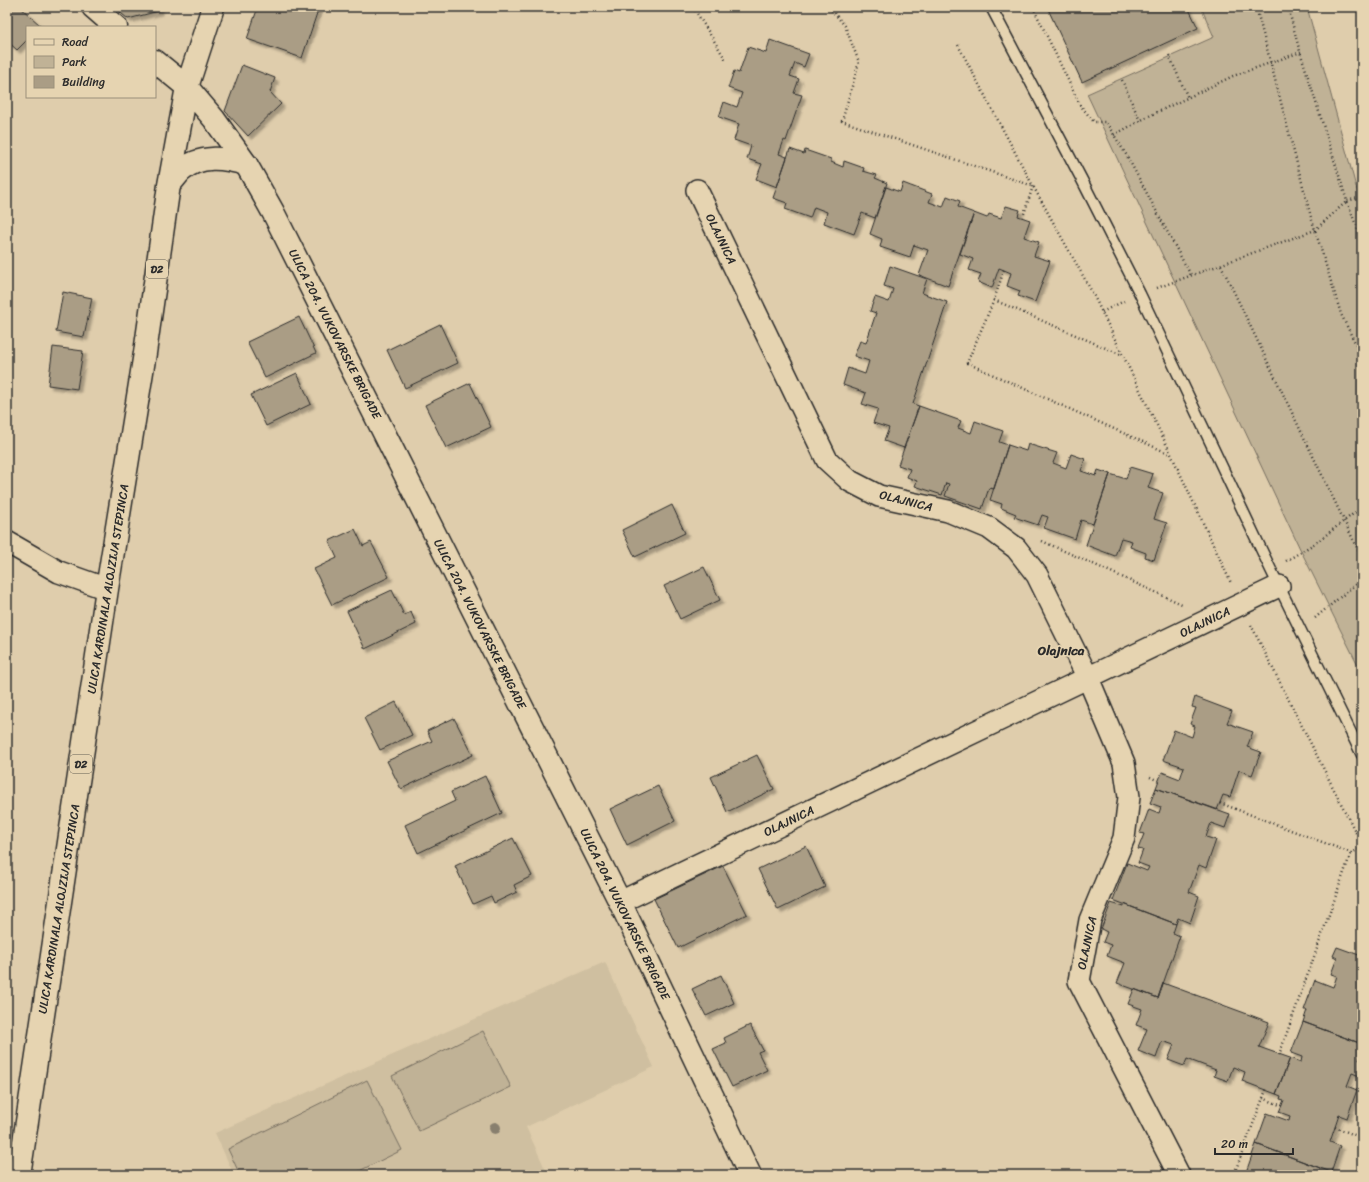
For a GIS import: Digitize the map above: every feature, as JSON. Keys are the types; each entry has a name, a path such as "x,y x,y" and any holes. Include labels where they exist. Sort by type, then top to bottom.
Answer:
{"main road":[{"path":"93,7 115,26"},
{"name":"ULICA KARDINALA ALOJZIJA STEPINCA","path":"19,1175 107,589 144,361 169,185 186,87 213,7"},
{"name":"ULICA 204. VUKOVARSKE BRIGADE","path":"156,62 186,87 214,119 246,164 274,212 620,902 750,1175"},
{"path":"169,185 182,170 196,162 212,158 228,159 246,164"}],"street":[{"name":"OLAJNICA","path":"697,190 827,460 850,481 879,496 948,511 989,528 1016,548 1037,575 1088,678 1124,763 1129,797 1124,838 1090,920 1080,981 1179,1175"},
{"path":"7,542 59,572 107,589"},
{"name":"OLAJNICA","path":"620,902 1241,605 1275,578"}],"lane":[{"path":"991,7 1140,294 1300,630 1362,755"}],"path":[{"path":"693,7 726,60"},
{"path":"829,7 845,26 859,62 842,121 1033,186"},
{"path":"1033,7 1080,105 1094,122 1106,122 1127,156 1182,261 1191,275"},
{"path":"1256,7 1315,230 1341,314 1362,357"},
{"path":"1288,7 1347,201 1362,241"},
{"path":"958,45 1033,186 1092,292 1171,454 1241,605 1362,846 1351,853 1279,1055"},
{"path":"1114,135 1233,76 1301,52"},
{"path":"1169,55 1188,98"},
{"path":"1122,80 1140,121"},
{"path":"1023,217 1033,186"},
{"path":"1102,312 1140,294 1315,230 1347,201 1362,197"},
{"path":"1221,265 1362,558"},
{"path":"1004,270 994,300 967,363 1171,454"},
{"path":"994,300 1122,356"},
{"path":"1275,578 1362,506"},
{"path":"1300,630 1362,579"},
{"path":"1220,803 1351,853"},
{"path":"1236,1169 1266,1090"},
{"path":"1263,1098 1282,1106"},
{"path":"1335,1127 1362,1138"}],"shaded area":[{"path":"605,962 654,1067 526,1127 548,1175 234,1175 215,1133"}],"green space":[{"path":"1201,7 1307,7 1356,187 1362,203 1362,673 1302,553 1087,94 1214,37"},
{"path":"483,1031 511,1087 419,1131 392,1076"},
{"path":"367,1080 402,1150 351,1175 240,1175 228,1149"}],"building":[{"path":"7,7 20,7 40,25 26,26 26,41 17,50 7,41"},
{"path":"114,7 160,7 159,11 128,19"},
{"path":"258,7 319,7 302,58 247,39"},
{"path":"1047,7 1188,7 1198,28 1082,82"},
{"path":"770,40 809,54 804,67 795,63 790,76 799,79 794,93 802,95 786,141 784,140 779,154 787,157 777,187 756,179 762,164 747,159 751,146 734,140 739,124 719,117 724,102 737,107 742,93 728,88 734,71 739,73 748,47 766,53"},
{"path":"242,65 275,78 270,92 281,104 248,136 225,111"},
{"path":"790,149 804,154 805,150 831,159 831,162 843,167 844,161 864,168 863,171 877,175 875,178 887,183 875,218 862,213 854,234 824,223 827,212 814,207 810,218 785,209 787,203 773,198"},
{"path":"903,183 932,194 929,202 943,207 947,196 960,201 958,207 974,213 948,286 919,275 928,250 914,245 910,257 880,247 882,239 870,234 886,187 900,192"},
{"path":"1006,206 1020,210 1018,216 1030,220 1024,237 1039,242 1034,256 1050,261 1035,302 1018,296 1020,291 1007,286 1011,273 999,268 992,288 978,282 981,274 969,270 973,259 960,254 974,213 987,218 989,214 1001,218"},
{"path":"890,266 927,279 922,293 947,302 913,404 919,406 904,448 884,441 889,428 873,423 878,409 862,404 866,393 843,385 848,368 865,374 869,361 854,356 860,341 866,343 876,313 870,311 875,297 889,302 893,289 884,286"},
{"path":"63,292 92,298 84,337 56,332"},
{"path":"299,317 316,353 265,378 247,342"},
{"path":"440,324 458,363 405,388 387,350"},
{"path":"53,347 83,351 77,389 48,385"},
{"path":"297,373 311,404 266,426 251,395"},
{"path":"470,383 491,427 446,448 425,405"},
{"path":"919,406 961,421 958,428 971,433 975,421 1003,431 999,442 1008,445 994,489 989,488 982,509 945,496 949,484 946,483 942,495 915,486 917,481 907,477 910,469 898,465"},
{"path":"1028,444 1057,453 1053,463 1066,468 1071,454 1085,459 1081,471 1096,476 1098,470 1110,474 1093,524 1081,520 1075,539 1044,528 1048,517 1042,515 1038,525 1014,517 1016,514 1001,508 1002,504 990,500 1008,445 1026,451"},
{"path":"1130,467 1153,474 1148,488 1163,493 1154,519 1167,523 1154,560 1145,557 1146,553 1130,547 1132,541 1121,538 1115,556 1086,545 1110,474 1126,479"},
{"path":"672,505 685,533 635,557 622,530"},
{"path":"355,529 363,546 371,542 389,577 332,605 314,569 337,558 329,541"},
{"path":"704,567 720,600 680,619 664,586"},
{"path":"392,590 404,615 411,612 416,624 365,649 347,611"},
{"path":"1195,697 1232,711 1227,723 1253,732 1247,747 1261,752 1252,775 1239,770 1230,797 1223,795 1217,810 1156,788 1162,772 1180,779 1184,767 1163,760 1174,730 1192,737 1195,726 1190,724 1196,708 1192,707"},
{"path":"396,702 412,735 380,750 364,718"},
{"path":"454,718 473,755 401,789 387,761 432,741 427,731"},
{"path":"757,755 774,789 727,812 711,777"},
{"path":"485,776 502,813 418,853 405,825 455,801 451,792"},
{"path":"658,786 675,821 627,845 610,809"},
{"path":"1156,788 1230,814 1225,828 1211,823 1206,837 1216,840 1206,868 1199,865 1189,892 1199,896 1190,923 1178,918 1176,924 1113,900 1127,863 1147,871 1149,867 1138,863 1143,850 1138,849 1144,834 1140,833 1149,809 1159,813 1161,807 1150,803"},
{"path":"513,838 532,876 514,885 517,892 494,903 491,896 473,904 455,866"},
{"path":"806,846 825,887 778,910 758,869"},
{"path":"723,866 747,914 678,948 654,899"},
{"path":"1111,903 1124,907 1124,904 1176,924 1173,933 1180,936 1158,998 1117,983 1125,963 1107,956 1111,945 1103,942 1107,932 1101,929"},
{"path":"1337,947 1362,956 1362,1044 1303,1022 1307,1010 1304,1010 1315,980 1333,987 1337,976 1331,974 1337,958 1333,956"},
{"path":"721,975 734,1003 706,1016 692,989"},
{"path":"1163,983 1269,1022 1259,1047 1290,1058 1276,1094 1242,1081 1245,1072 1233,1067 1228,1081 1214,1076 1216,1070 1187,1059 1184,1066 1168,1060 1174,1045 1162,1041 1156,1058 1138,1051 1147,1029 1136,1025 1142,1009 1128,1004 1134,989 1158,998"},
{"path":"1303,1022 1362,1044 1362,1052 1359,1060 1362,1061 1362,1077 1352,1073 1347,1086 1357,1090 1347,1118 1339,1115 1330,1142 1340,1146 1331,1172 1256,1144 1267,1113 1289,1121 1290,1116 1279,1112 1284,1100 1280,1099 1281,1096 1276,1094 1290,1058 1301,1062 1302,1057 1291,1053"},
{"path":"750,1025 763,1050 758,1052 767,1070 732,1087 713,1049 726,1043 724,1038"},
{"path":"1256,1144 1320,1168 1317,1175 1245,1175"}],"district":[{"name":"Olajnica","path":"1061,650"}]}
